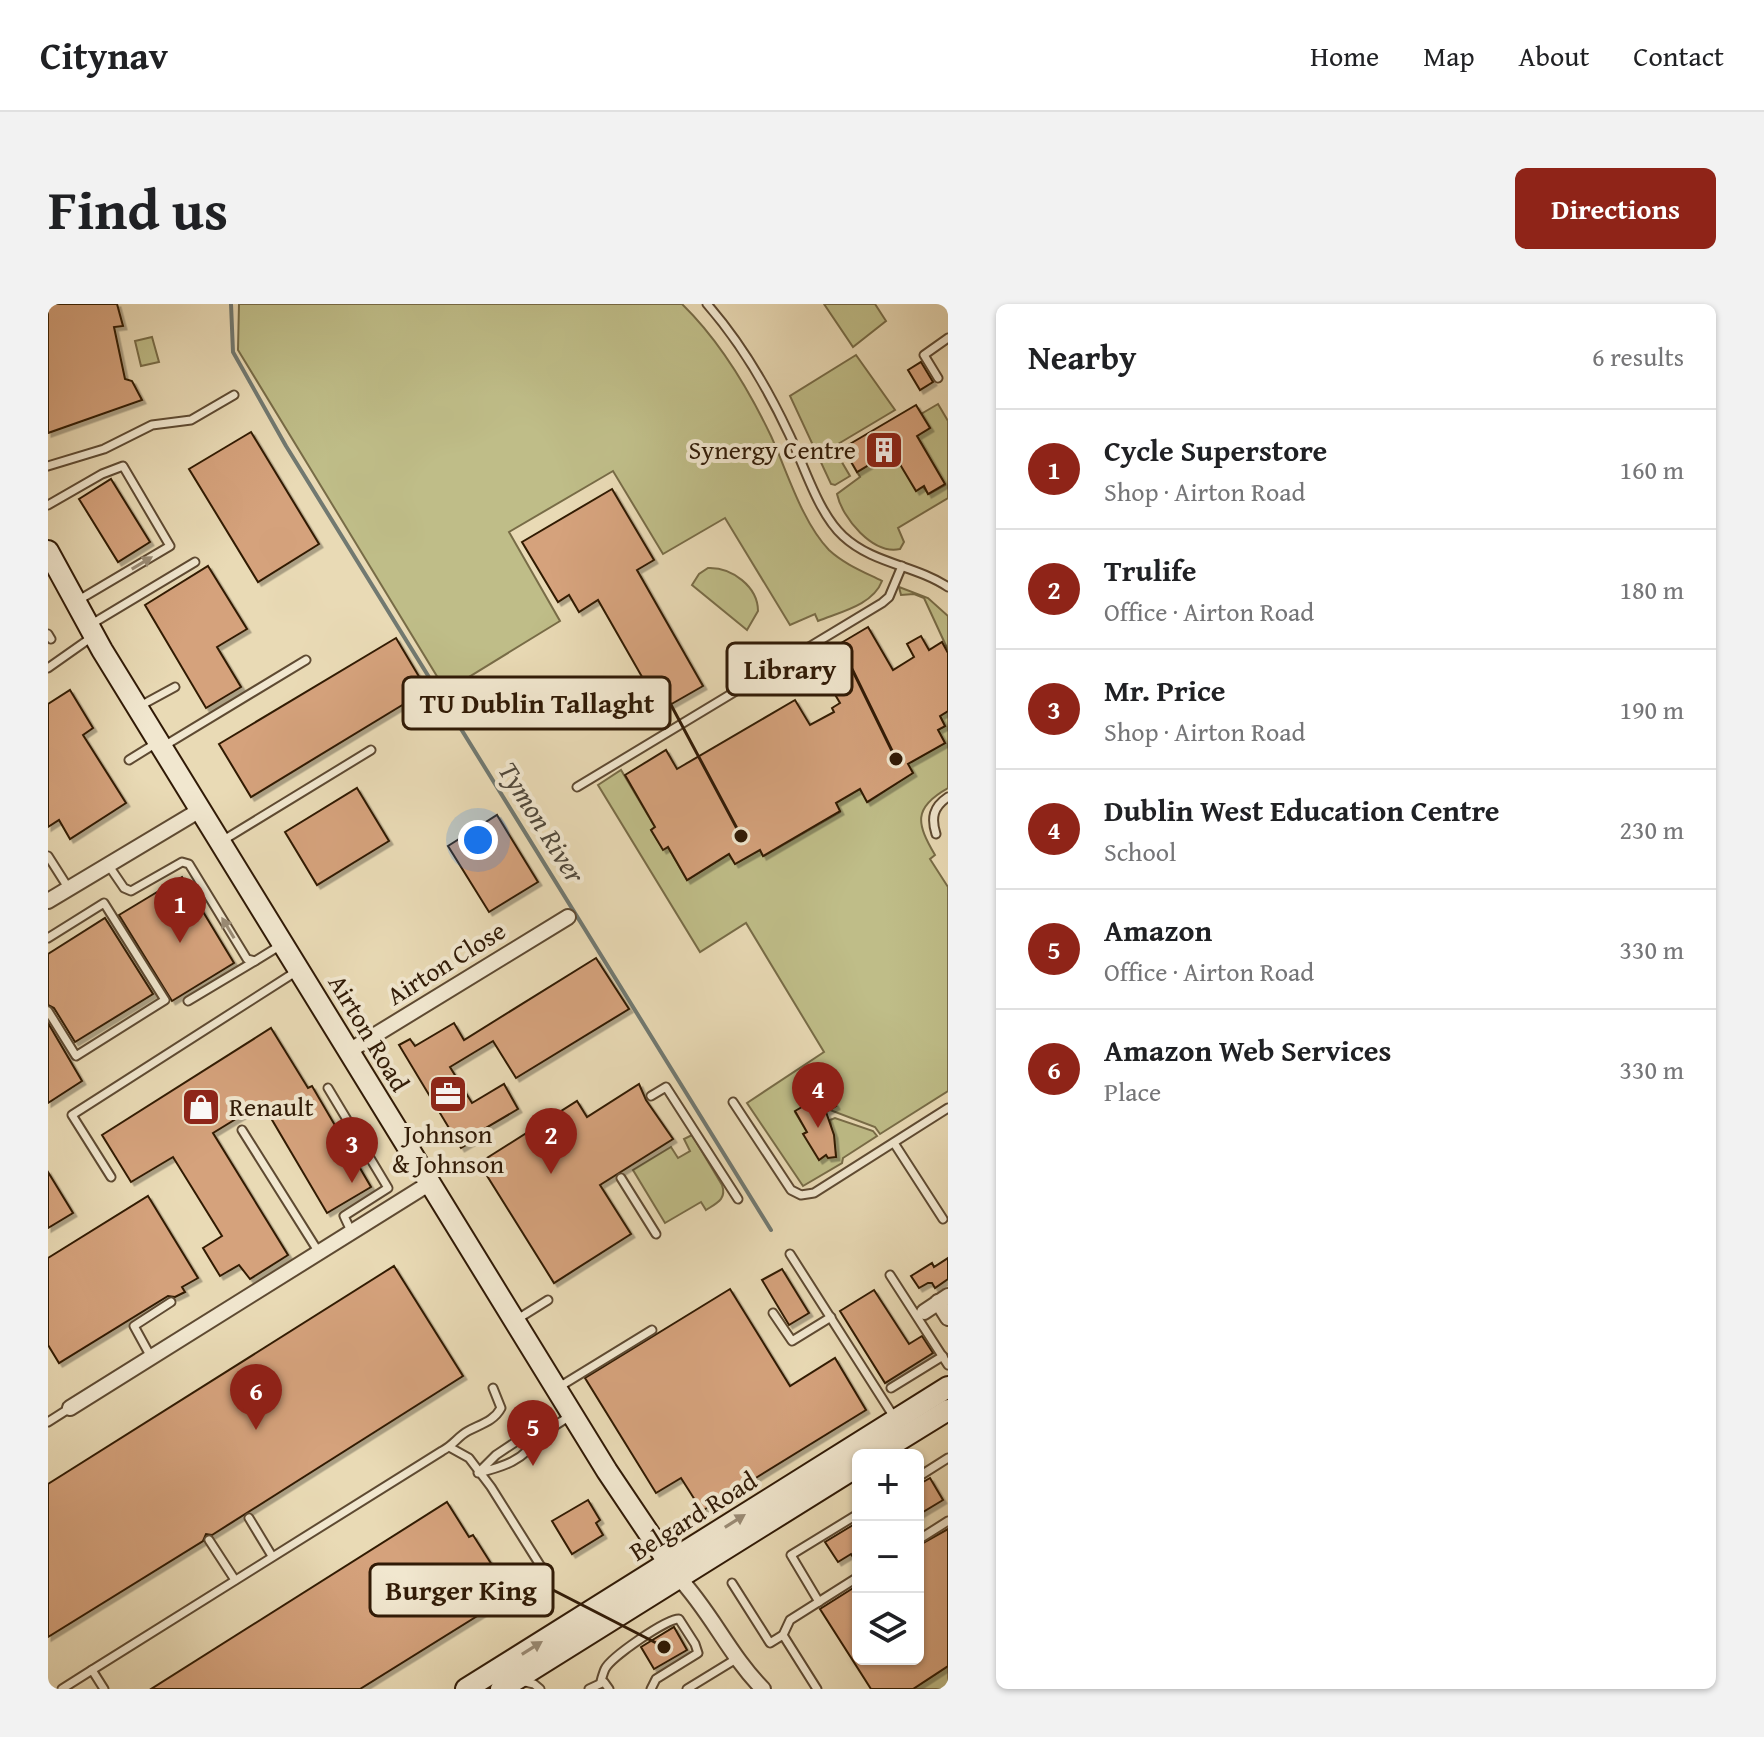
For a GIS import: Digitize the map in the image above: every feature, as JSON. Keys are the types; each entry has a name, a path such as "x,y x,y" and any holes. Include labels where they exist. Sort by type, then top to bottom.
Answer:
{"street":[{"name":"Airton Road","path":"48,551 91,631 200,810 572,1414 650,1539 674,1570"},
{"path":"48,901 200,810"},
{"name":"Airton Close","path":"349,1051 568,917"},
{"path":"70,1408 430,1183"},
{"path":"924,1312 943,1299 948,1318"},
{"name":"Belgard Road","path":"508,1685 948,1387"},
{"path":"885,1449 948,1410"},
{"name":"Belgard Road","path":"466,1689 852,1469"},
{"path":"674,1570 736,1659 763,1689"}],"lane":[{"path":"707,304 748,357 771,397 834,527 862,551 934,578 948,587"},
{"path":"938,378 924,355 948,338"},
{"path":"48,466 104,449 152,425 191,420 234,395"},
{"path":"48,505 102,474 123,466 170,546 75,602"},
{"path":"48,668 91,631 195,562"},
{"path":"577,787 882,603 889,597 902,566"},
{"path":"129,760 306,660"},
{"path":"138,707 175,687"},
{"path":"220,842 371,750"},
{"path":"936,834 934,813 936,807 948,797"},
{"path":"48,856 69,889"},
{"path":"109,866 124,888 131,891 182,862 189,864 247,959 255,961"},
{"path":"48,938 104,903 165,1000 76,1056 48,1011"},
{"path":"188,1001 283,944"},
{"path":"111,1177 72,1115 299,970"},
{"path":"651,1096 666,1087 738,1199"},
{"path":"328,1088 388,1188 344,1216 351,1231"},
{"path":"733,1102 791,1190 798,1195 814,1193 948,1108"},
{"path":"242,1130 318,1251"},
{"path":"894,1143 943,1219"},
{"path":"621,1178 656,1234"},
{"path":"790,1254 896,1420"},
{"path":"890,1275 948,1365"},
{"path":"515,1321 548,1300"},
{"path":"151,1357 134,1326 171,1302"},
{"path":"773,1313 792,1341 831,1317"},
{"path":"557,1389 652,1330"},
{"path":"891,1388 943,1356"},
{"path":"62,1689 272,1556 451,1448 465,1433 481,1426 499,1412 500,1402 493,1388"},
{"path":"48,1421 70,1408"},
{"path":"478,1473 505,1466 517,1459 531,1449 537,1437 572,1414"},
{"path":"478,1473 496,1455 523,1437 537,1437"},
{"path":"451,1448 469,1458 491,1487 545,1573 544,1585 540,1590 512,1608"},
{"path":"924,1473 948,1458"},
{"path":"249,1518 272,1556"},
{"path":"819,1602 791,1555 852,1518"},
{"path":"924,1536 948,1521"},
{"path":"209,1540 235,1580"},
{"path":"732,1583 770,1643 783,1635 790,1620 852,1581"},
{"path":"589,1689 601,1682 607,1666 637,1641 671,1619 679,1619 698,1653 656,1679 651,1689"},
{"path":"783,1635 817,1689"},
{"path":"687,1689 736,1659"},
{"path":"92,1670 104,1689"},
{"path":"601,1682 606,1683 609,1689"},
{"path":"508,1685 534,1684 540,1689"}],"shaded area":[{"path":"239,304 682,304 721,349 753,401 803,511 819,538 841,559 882,581 871,596 855,607 818,621 815,614 790,625 725,518 663,554 613,471 509,532 560,621 446,691 238,350"},
{"path":"824,304 875,304 886,321 853,347"},
{"path":"152,337 159,362 141,366 135,341"},
{"path":"856,355 895,410 833,447 850,476 835,485 831,484 790,396"},
{"path":"938,404 948,421 948,498 898,528 904,542 900,549 879,546 852,524 837,494 860,477 857,472 892,451 929,494 945,485 917,436 930,428 921,414"},
{"path":"708,568 734,575 754,594 758,611 747,630 692,585 699,574"},
{"path":"899,587 928,598 948,616 948,650 924,598 914,594 901,595"},
{"path":"948,711 948,788 928,803 921,817 924,834 935,855 930,859 948,887 948,1091 880,1134 875,1127 830,1110 836,1106 828,1093 810,1104 807,1099 803,1101 805,1105 795,1112 807,1132 804,1134 826,1155 836,1157 830,1120 835,1118 873,1131 877,1136 843,1158 842,1163 803,1186 747,1103 824,1052 746,923 700,952 598,785 621,770 655,827 651,830 663,849 668,847 687,880 729,854 735,864 760,850 764,856 840,812 836,803 860,789 868,802 912,773 900,751 945,743 938,730 945,726 940,716"},
{"path":"692,1135 722,1185 723,1194 706,1210 701,1202 665,1223 633,1170 671,1147 678,1158 690,1151 684,1139"},
{"path":"948,1666 948,1689 913,1689"}],"building":[{"path":"48,304 117,304 123,326 114,327 125,379 132,381 142,400 48,433"},
{"path":"921,362 933,382 920,390 908,370"},
{"name":"Synergy Centre","path":"916,405 930,428 917,436 945,484 928,494 924,486 916,491 892,451 857,472 843,448"},
{"path":"251,432 319,544 258,582 189,469"},
{"path":"111,479 150,542 118,562 79,499"},
{"path":"612,489 654,560 637,570 703,686 661,710 598,600 579,612 569,595 558,602 522,542"},
{"path":"208,566 247,629 217,647 241,687 206,708 145,605"},
{"path":"868,627 893,670 914,657 907,644 921,636 929,650 942,642 948,653 948,711 940,716 945,726 938,730 945,743 908,764 913,773 867,802 860,789 836,803 840,811 763,856 760,850 735,864 729,854 687,880 668,847 663,850 651,830 655,827 625,775 666,750 677,769 795,700 810,725 834,712 832,708 840,703 814,659"},
{"path":"396,638 427,690 251,797 219,744"},
{"path":"70,690 93,728 83,735 126,803 70,839 59,820 48,827 48,704"},
{"path":"357,788 389,841 317,885 285,832"},
{"path":"497,815 538,882 489,912 448,846"},
{"path":"182,877 234,963 172,1001 119,915"},
{"path":"105,918 153,994 75,1042 54,1008 48,1005 48,954"},
{"path":"596,958 629,1009 516,1078 493,1041 450,1067 472,1103 504,1084 518,1109 474,1135 476,1139 461,1148 399,1045 410,1039 415,1046 454,1023 464,1040"},
{"path":"48,1023 82,1081 48,1103"},
{"path":"271,1028 308,1088 312,1086 371,1187 327,1213 262,1103 213,1133 288,1255 250,1279 239,1265 220,1276 203,1248 222,1236 173,1157 131,1182 102,1135"},
{"path":"639,1084 646,1100 673,1139 600,1185 631,1234 554,1283 479,1163 577,1101 587,1117"},
{"path":"828,1092 836,1106 826,1112 834,1135 836,1157 828,1158 826,1155 819,1160 803,1134 807,1132 795,1111"},
{"path":"48,1172 73,1213 48,1228"},
{"path":"148,1196 198,1278 182,1287 185,1292 175,1297 168,1296 59,1363 48,1345 48,1258"},
{"path":"948,1258 948,1279 935,1288 928,1283 919,1288 911,1276 932,1263 934,1267"},
{"path":"394,1266 463,1376 212,1535 206,1534 203,1541 48,1637 48,1484"},
{"path":"782,1269 809,1313 789,1325 762,1280"},
{"path":"730,1289 790,1386 835,1358 866,1410 702,1511 681,1478 656,1493 585,1378"},
{"path":"874,1290 909,1344 922,1336 933,1353 885,1383 840,1311"},
{"path":"930,1478 943,1500 924,1511 924,1482"},
{"path":"588,1500 600,1520 596,1523 603,1535 572,1554 552,1521"},
{"path":"447,1502 469,1537 473,1535 511,1595 360,1689 151,1689"},
{"path":"852,1526 852,1556 838,1562 825,1542"},
{"path":"948,1529 948,1666 913,1689 871,1689 856,1665 924,1665 924,1543"},
{"path":"852,1589 852,1659 820,1609"},
{"path":"674,1627 687,1650 654,1669 641,1647"}],"waterway":[{"name":"Tymon River","path":"231,304 233,352 286,446 771,1230"}],"place":[{"name":"Synergy Centre","path":"884,450"},
{"name":"Library","path":"896,759"},
{"name":"TU Dublin Tallaght","path":"741,836"},
{"name":"Cycle Superstore","path":"180,943"},
{"name":"Johnson & Johnson","path":"448,1094"},
{"name":"Renault","path":"201,1107"},
{"name":"Dublin West Education Centre","path":"818,1128"},
{"name":"Trulife","path":"551,1174"},
{"name":"Mr. Price","path":"352,1183"},
{"name":"Amazon Web Services","path":"256,1430"},
{"name":"Amazon","path":"533,1466"},
{"name":"Burger King","path":"664,1647"}]}
